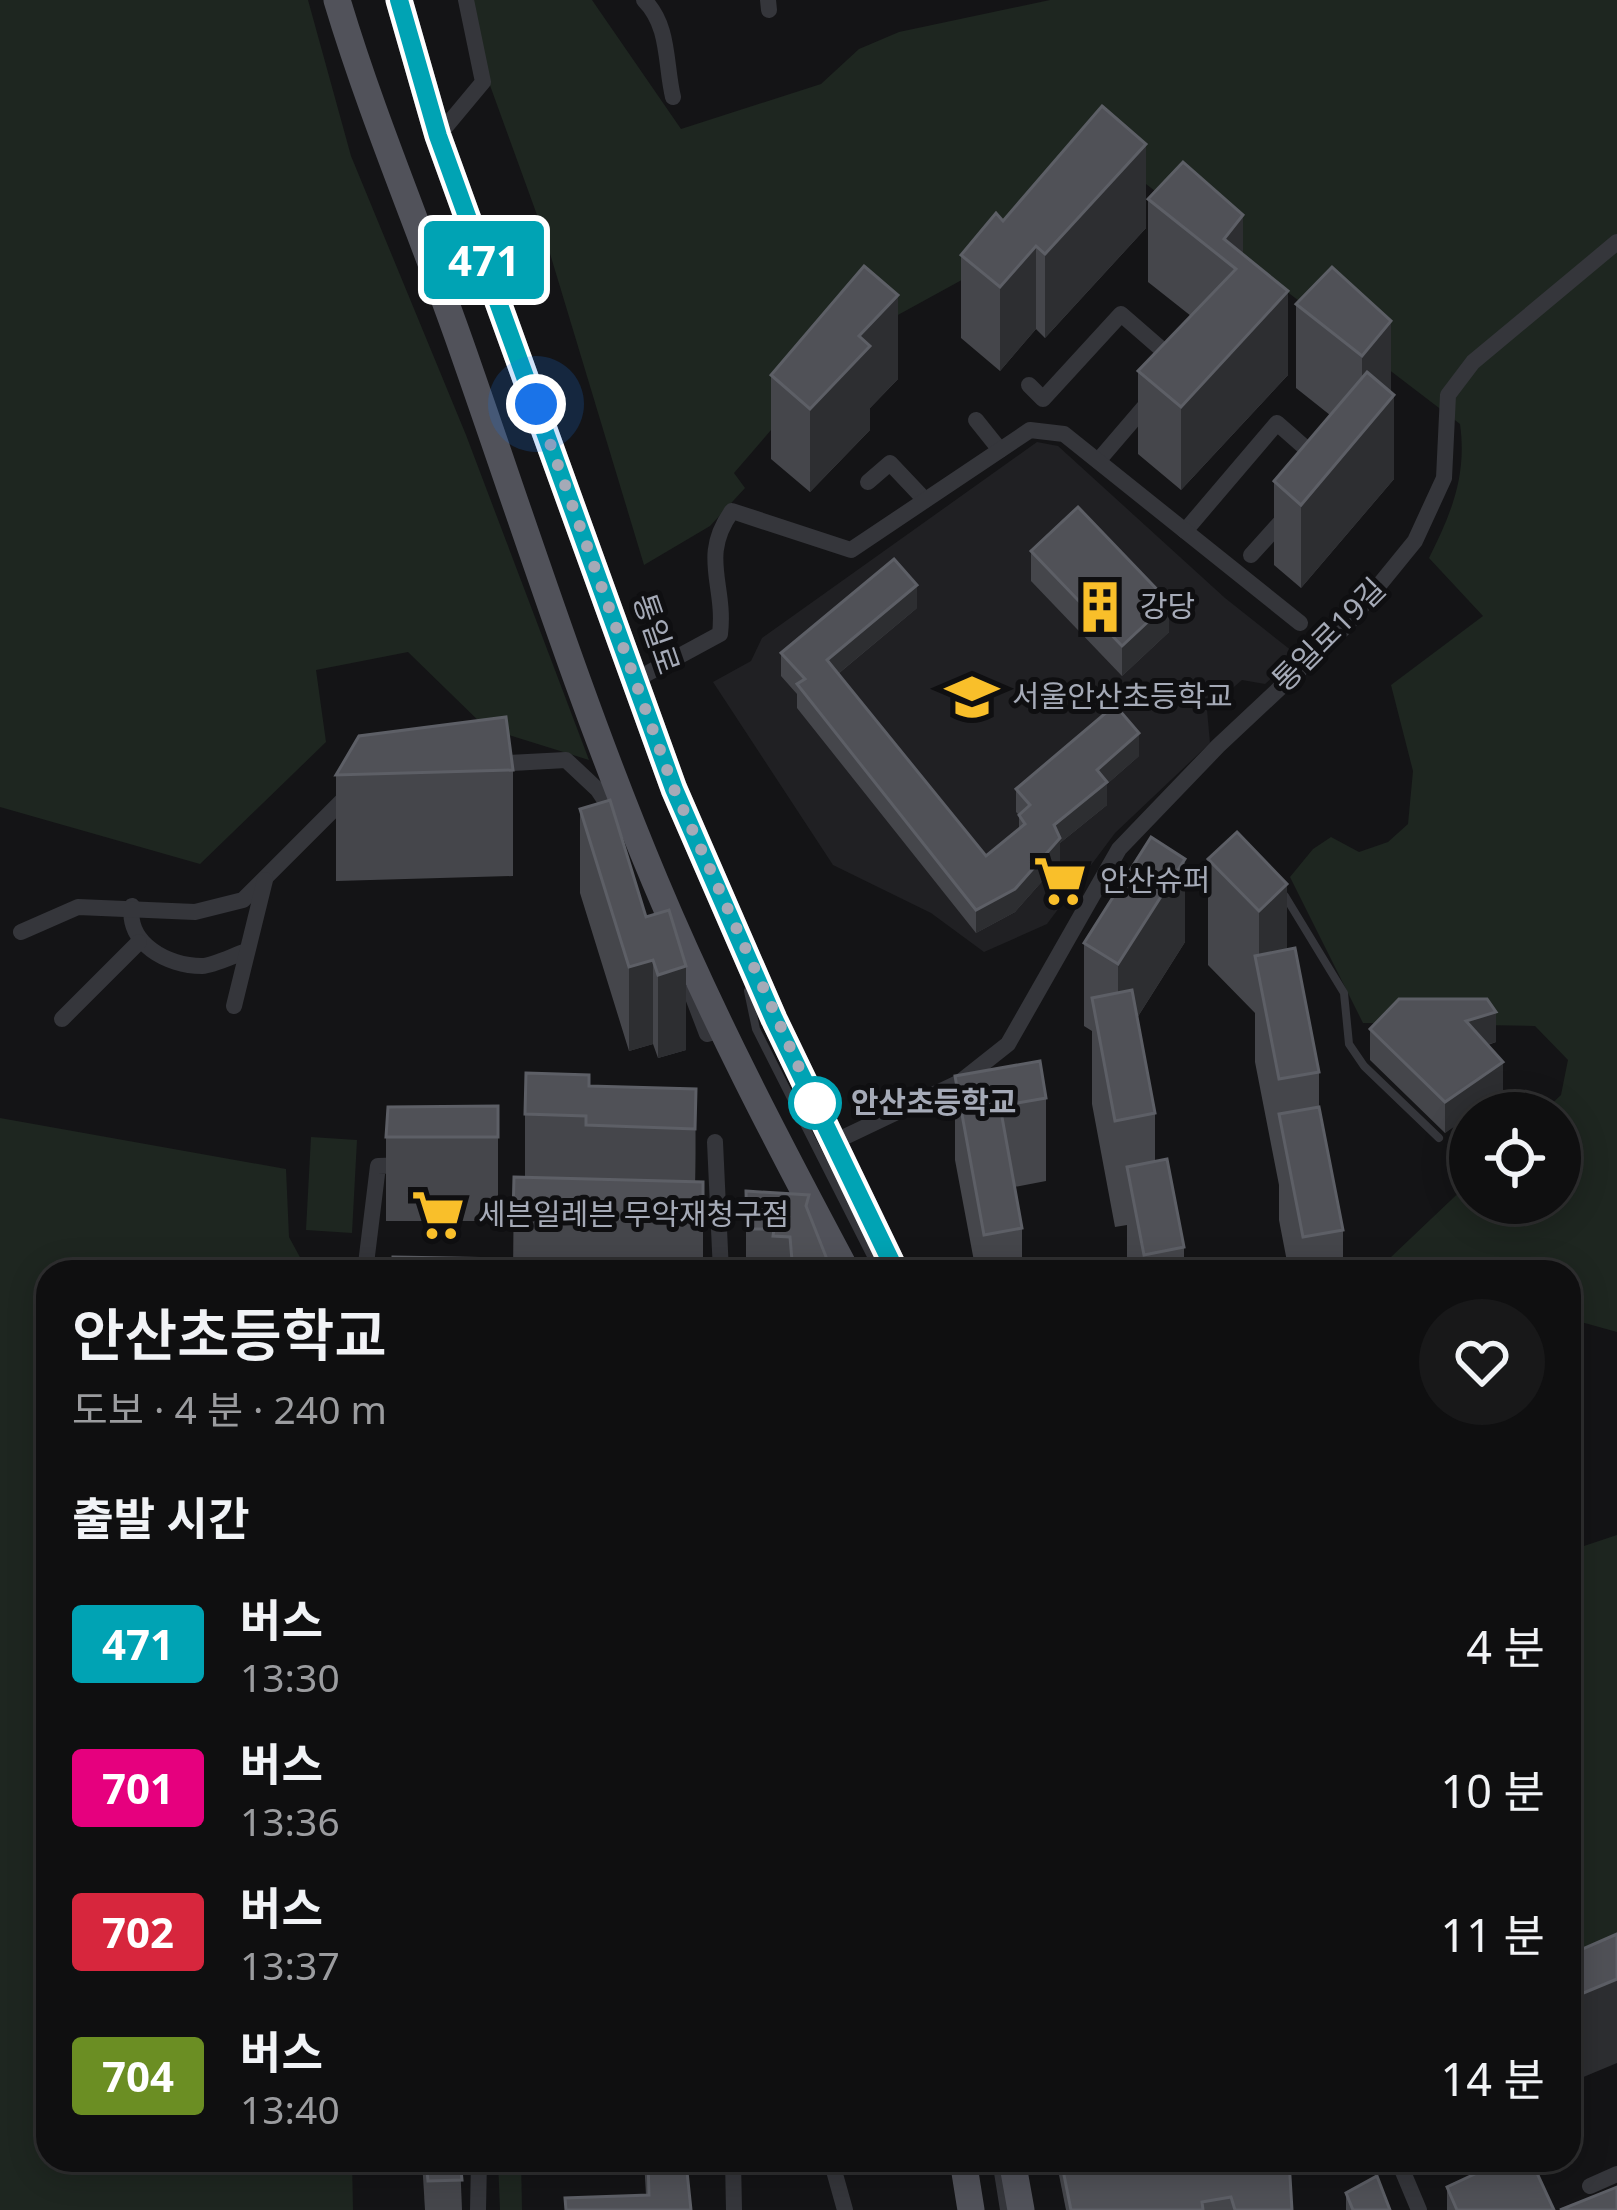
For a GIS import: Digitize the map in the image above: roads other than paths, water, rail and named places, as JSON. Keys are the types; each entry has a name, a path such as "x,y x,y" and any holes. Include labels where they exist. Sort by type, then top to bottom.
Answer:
{"main road":[{"path":"338,0 375,126 462,347 534,562 654,879 722,1030 841,1260"},
{"name":"통일로","path":"399,0 438,136 674,789 890,1260"},
{"path":"965,2172 971,2210"},
{"path":"1014,2172 1021,2210"}],"street":[{"path":"438,136 483,82 466,0"},
{"path":"656,4 673,97"},
{"name":"통일로19길","path":"835,1142 960,1082 1009,1044 1106,869 1218,746 1345,627 1415,542 1444,478 1448,395 1473,362 1617,242"},
{"path":"1029,385 1043,399 1121,314 1180,365 1098,461"},
{"path":"976,420 1000,450"},
{"path":"1185,531 1277,423 1329,469 1314,486"},
{"path":"637,680 720,634 723,603 711,558 717,532 732,511 851,550 1030,430 1064,434 1300,623"},
{"path":"868,482 890,464 926,500"},
{"path":"1250,555 1298,503"},
{"path":"478,766 566,760 598,790 632,840 707,1034 722,1030"},
{"path":"21,932 78,907 195,912 243,900 341,798 371,784"},
{"path":"234,1006 265,880"},
{"path":"132,906 129,924 139,942 202,966 247,951"},
{"path":"62,1019 139,942"},
{"path":"706,1138 720,1260"},
{"path":"366,1260 378,1166 423,1165"},
{"path":"478,2210 479,2172"},
{"path":"734,2172 734,2210"},
{"path":"835,2172 845,2210"},
{"path":"1403,2172 1416,2203"},
{"path":"1591,2186 1617,2174"}],"lane":[{"path":"1155,879 1218,868"},
{"path":"1106,869 1120,886"},
{"path":"1279,889 1345,993 1349,1044 1364,1066 1439,1138"},
{"path":"735,928 757,1029 873,1260"},
{"path":"696,1235 718,1236"},
{"path":"998,2172 1004,2210"}],"place":[{"name":"강당","path":"1100,607"},
{"name":"서울안산초등학교","path":"972,697"},
{"name":"안산슈퍼","path":"1060,881"},
{"name":"안산초등학교","path":"815,1103"},
{"name":"세븐일레븐 무악재청구점","path":"438,1215"}]}
